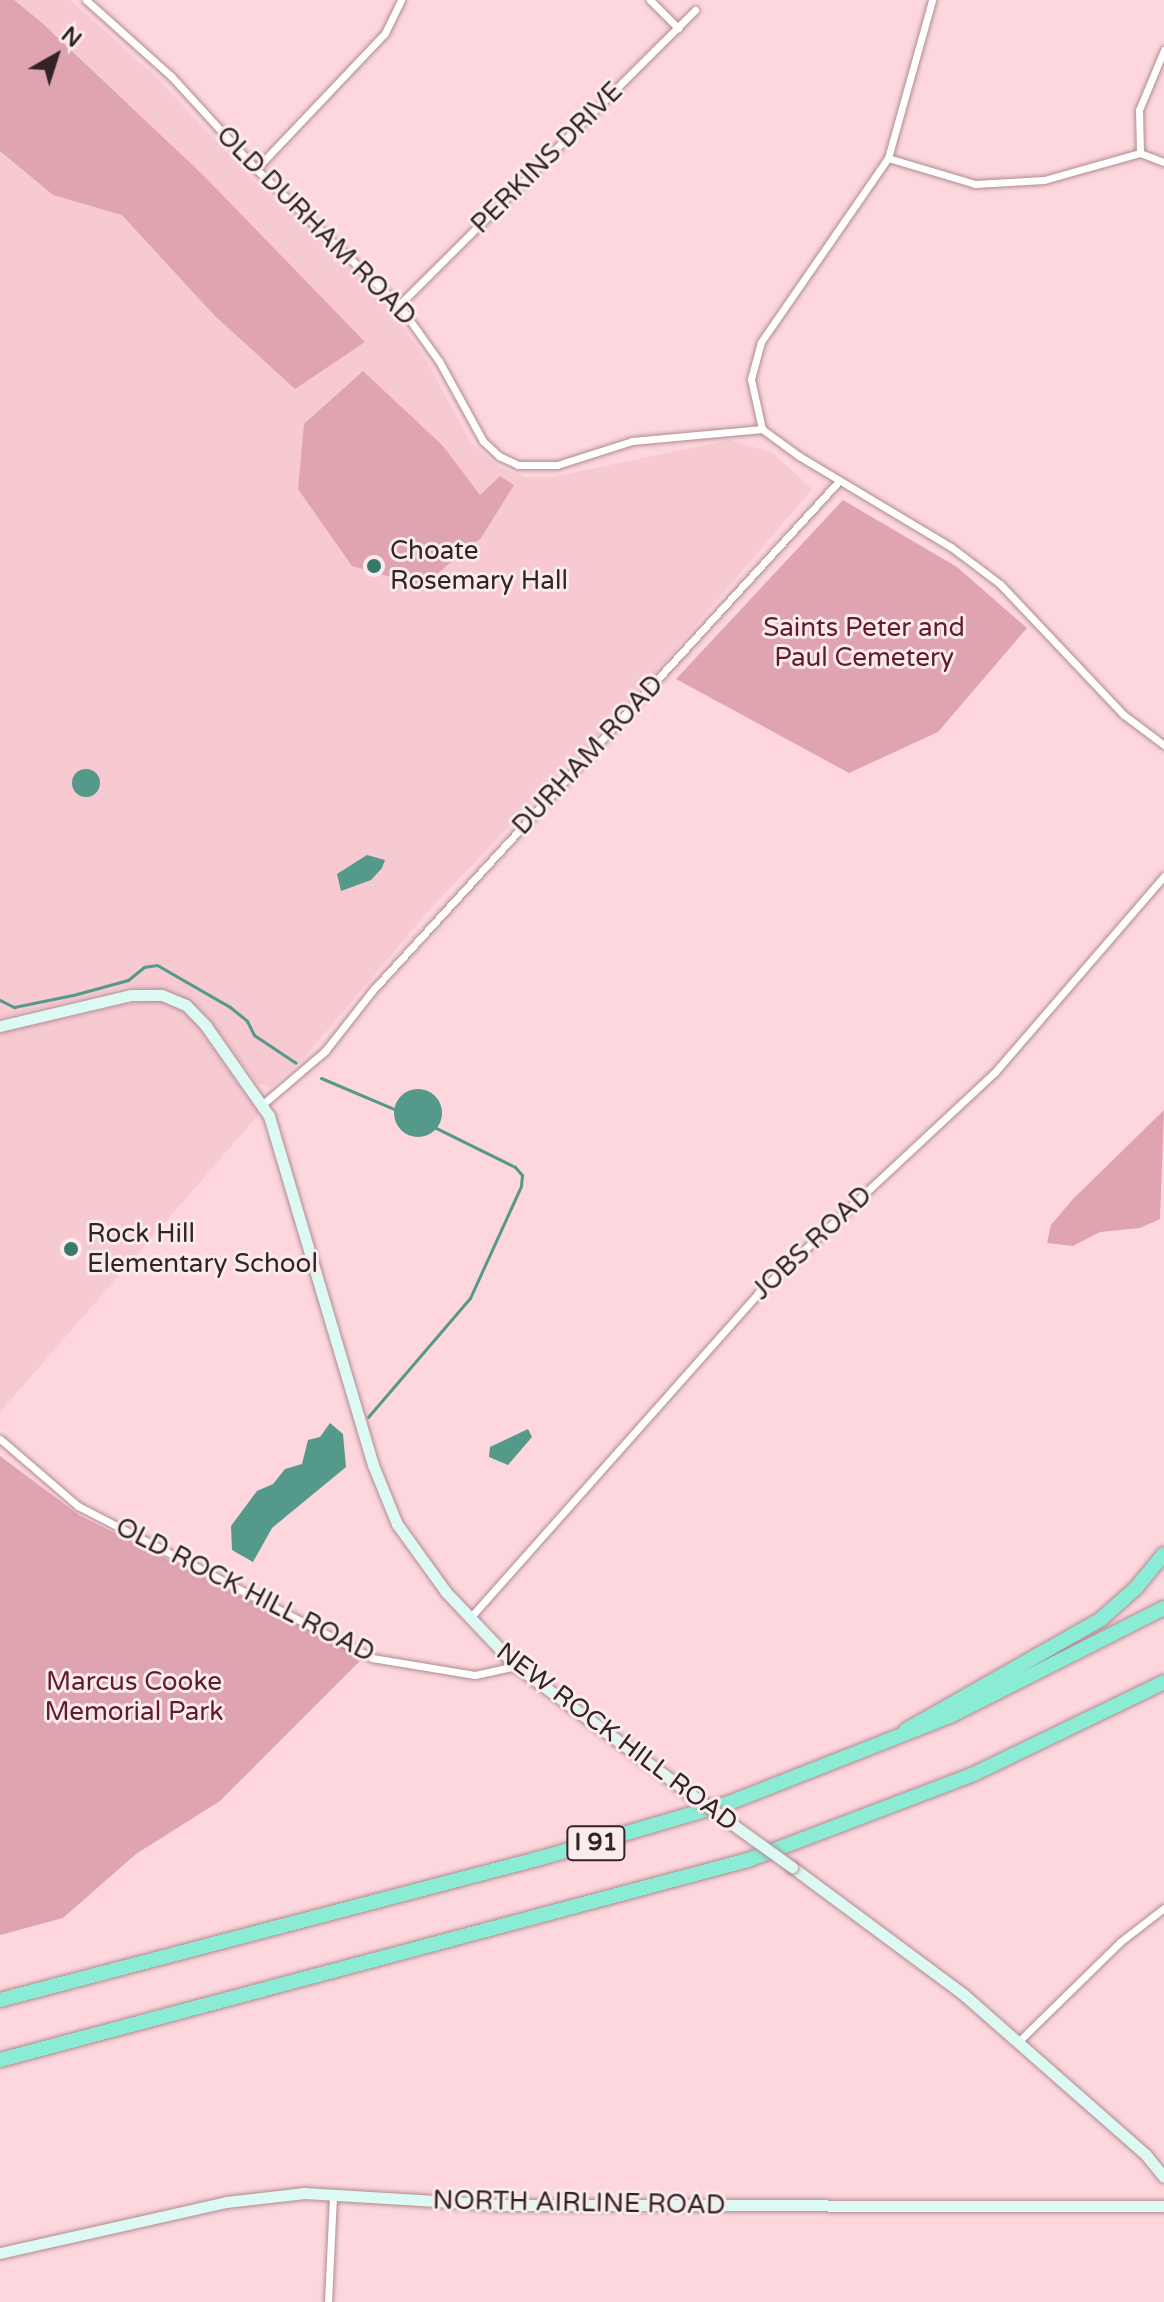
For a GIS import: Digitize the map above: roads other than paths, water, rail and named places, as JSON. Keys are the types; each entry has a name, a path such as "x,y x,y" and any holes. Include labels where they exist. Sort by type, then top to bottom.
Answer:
{"highway":[{"path":"897,1739 926,1715 1101,1619 1136,1588 1164,1554"},
{"name":"I 91","path":"0,2000 657,1826 897,1739 1031,1678 1164,1608"},
{"name":"I 91","path":"0,2060 748,1860 974,1774 1164,1682"}],"main road":[{"path":"0,1026 131,995 162,995 186,1005 206,1026 263,1104"},
{"name":"NEW ROCK HILL ROAD","path":"263,1104 380,1488 413,1548 469,1619 516,1666 938,1974 1146,2155 1164,2177"},
{"name":"NORTH AIRLINE ROAD","path":"0,2253 226,2202 281,2194 333,2194 513,2205 1164,2206"}],"street":[{"name":"OLD DURHAM ROAD","path":"86,0 171,76 256,169 399,305 439,361 483,441 518,465 557,465 632,441 762,429"},
{"path":"256,169 385,33 401,0"},
{"path":"650,0 678,28"},
{"path":"932,0 888,158 761,342 751,379 762,429 839,481 951,547 1000,584 1124,715 1164,745"},
{"name":"PERKINS DRIVE","path":"399,305 695,10"},
{"path":"1140,153 1139,110 1164,50"},
{"path":"888,158 975,184 1044,180 1140,153 1164,162"},
{"name":"DURHAM ROAD","path":"263,1104 325,1051 373,990 839,481"},
{"name":"JOBS ROAD","path":"469,1619 758,1293 995,1072 1164,876"},
{"name":"OLD ROCK HILL ROAD","path":"0,1439 78,1506 372,1658 475,1675 516,1666"},
{"path":"1018,2042 1120,1942 1164,1908"},
{"path":"328,2302 333,2194"}],"waterway":[{"path":"0,1000 14,1007 73,995 128,980 144,967 157,965 230,1007 247,1021 254,1035 296,1063"},
{"path":"321,1078 394,1109"},
{"path":"368,1417 470,1298 521,1186 522,1175 515,1167 434,1127"}],"place":[{"name":"Choate Rosemary Hall","path":"374,566"},
{"name":"Rock Hill Elementary School","path":"71,1249"}],"park label":[{"name":"Saints Peter and Paul Cemetery","path":"864,643"},
{"name":"Marcus Cooke Memorial Park","path":"134,1697"}]}
